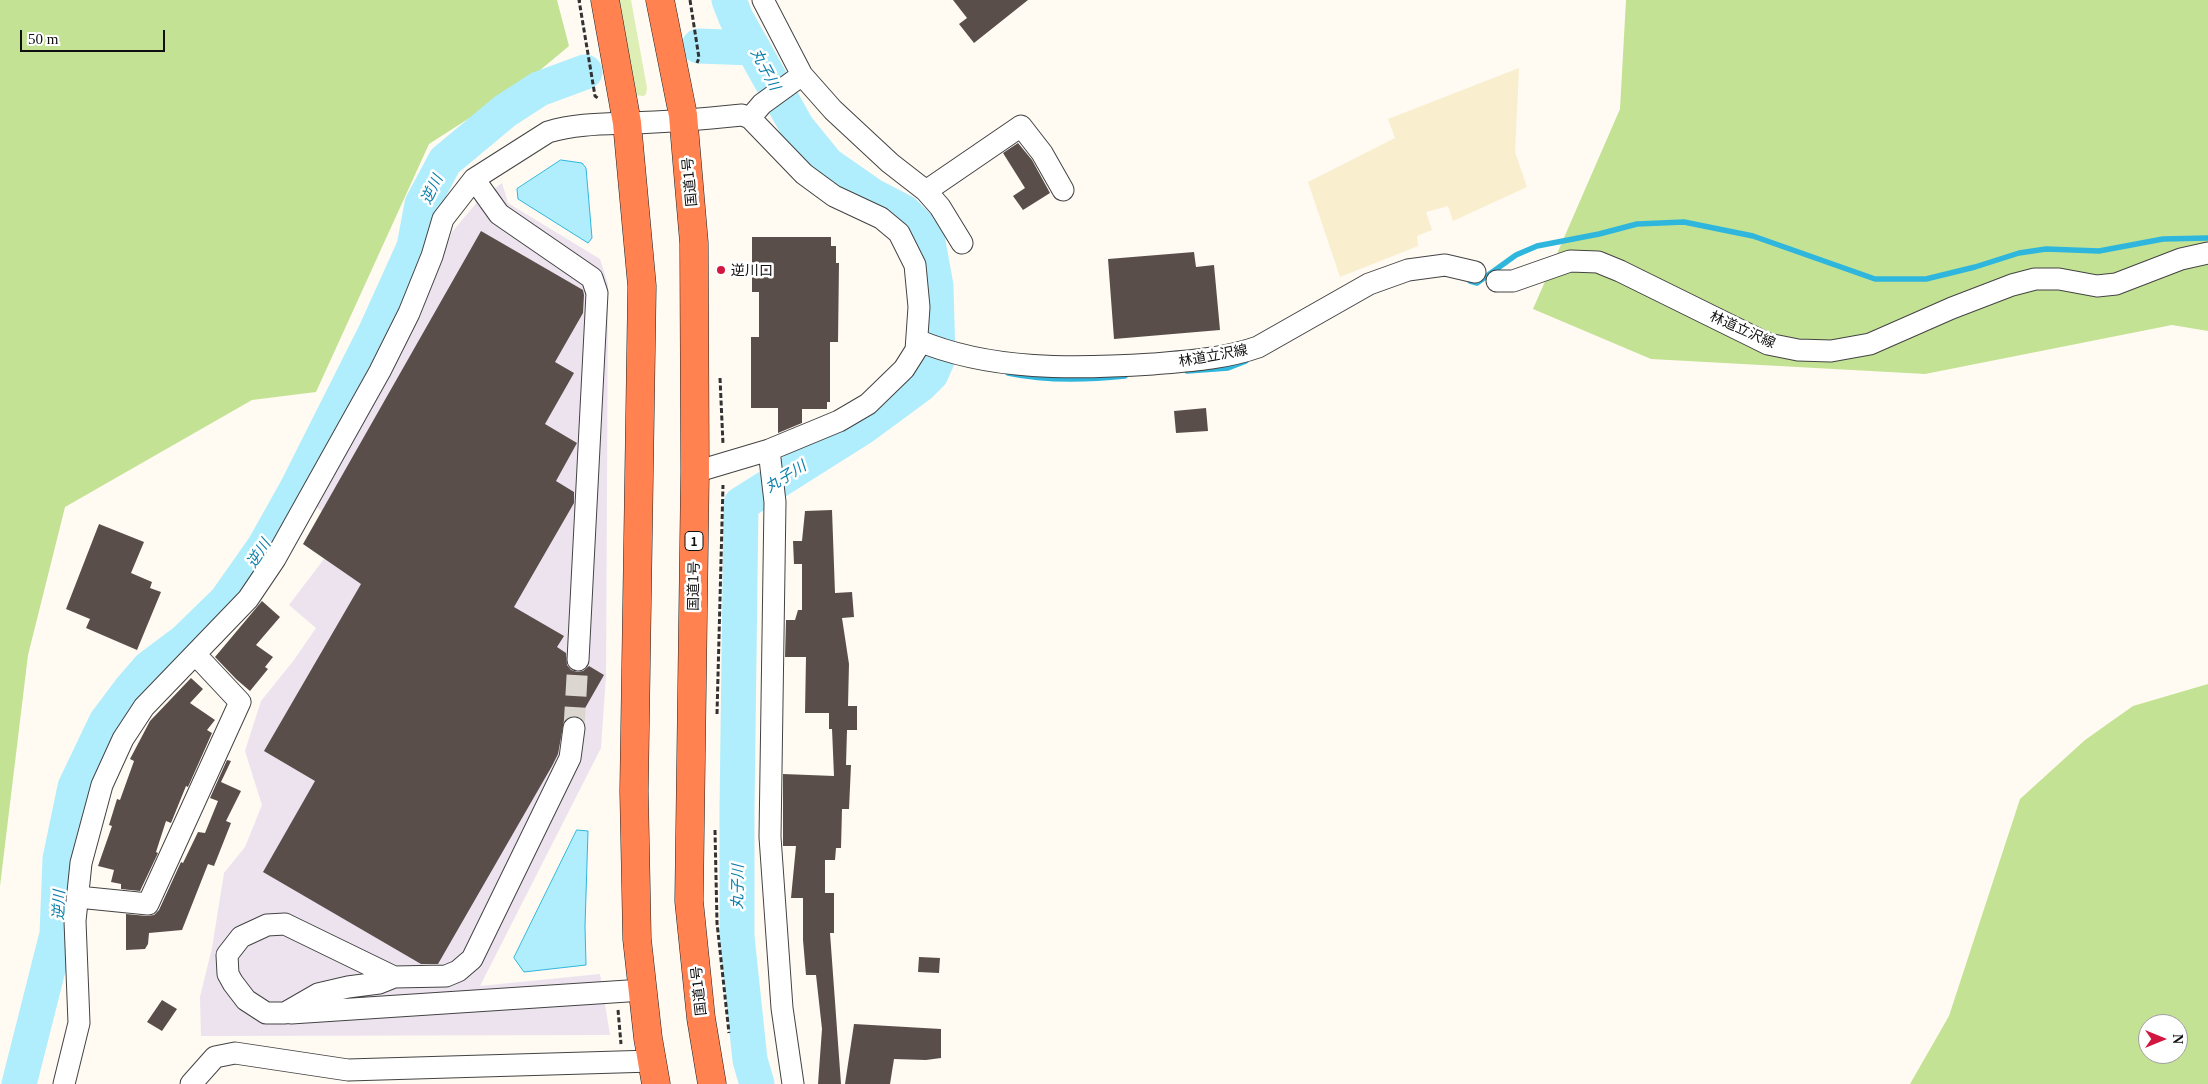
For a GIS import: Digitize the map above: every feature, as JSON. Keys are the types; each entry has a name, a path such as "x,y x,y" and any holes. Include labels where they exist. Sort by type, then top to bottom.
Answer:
{"highway":[{"path":"605,0 627,123 642,286 634,791 637,939 654,1072"},
{"name":"国道1号","path":"660,0 684,121 694,243 695,472 689,901 701,1018 712,1084"}],"street":[{"path":"762,0 797,79 890,163 926,191 940,207 962,243"},
{"path":"64,1084 78,1023 75,921 81,863 102,785 123,739 144,707 248,599 276,560 380,371 409,313 432,256 443,219 474,179 548,132 580,126 684,121 742,115 756,111 797,79"},
{"path":"695,472 770,454 838,421 868,404 904,370 922,342 915,265 900,233 881,218 834,196 804,174 756,111"},
{"path":"926,191 1021,126 1042,153 1063,190"},
{"path":"474,179 500,214 592,278 597,293 578,660"},
{"name":"林道立沢線","path":"1497,281 1513,280 1570,261 1598,262 1768,344 1798,350 1831,351 1870,344 1952,308 2012,285 2035,279 2059,279 2097,286 2116,284 2181,258 2208,253"},
{"name":"林道立沢線","path":"922,342 962,355 1024,365 1095,368 1222,357 1258,347 1369,284 1408,270 1445,265 1475,272"},
{"path":"770,454 774,498 770,837 782,1008 793,1084"},
{"path":"78,897 148,904 240,702 195,654"},
{"path":"286,1013 318,994 348,987 379,983 394,977 446,976 458,971 472,959 570,758 574,728"},
{"path":"394,977 285,924 267,926 241,937 228,955 228,974 246,1000 266,1012 286,1013 643,990"},
{"path":"191,1084 215,1057 235,1053 348,1070 654,1072"}],"path":[{"path":"581,0 579,0 594,96"},
{"path":"690,0 699,58"}],"shaded area":[{"path":"1519,68 1515,152 1527,187 1453,221 1448,206 1426,212 1432,230 1417,236 1418,246 1340,277 1308,182 1395,138 1388,119"},
{"path":"502,183 508,203 600,259 608,284 606,676 601,748 480,986 600,974 610,1035 201,1036 200,997 212,948 224,873 245,847 262,805 245,751 261,701 294,660 316,628 289,605 346,530 315,506 420,316 452,232 479,200"}],"green space":[{"path":"0,0 557,0 569,46 527,81 429,144 316,392 252,400 65,507 28,655 0,886"},
{"path":"618,0 631,0 647,88 644,96 634,95"},
{"path":"1626,0 2208,0 2208,331 2172,325 1925,374 1651,359 1533,309 1620,109"},
{"path":"2208,684 2208,1084 1910,1084 1949,1016 2020,799 2085,740 2133,706"}],"water":[{"path":"561,160 582,163 586,168 592,238 588,243 518,199 517,189"},
{"path":"577,830 588,831 585,926 586,965 524,972 514,958"}],"building":[{"path":"953,0 1028,0 974,43 959,24 967,18"},
{"path":"1018,143 1032,160 1050,193 1023,210 1013,196 1025,188 1003,153"},
{"path":"481,231 583,290 583,313 555,362 574,373 545,424 577,443 556,481 574,492 574,503 514,607 564,636 557,647 566,653 567,665 571,670 583,671 589,666 604,675 580,717 570,716 564,721 558,754 552,766 438,964 421,964 263,872 315,781 264,751 361,584 303,544"},
{"path":"752,237 831,237 831,246 836,246 836,263 839,263 838,342 830,342 830,402 827,402 827,409 802,409 802,423 778,433 778,408 751,408 751,337 759,337 759,292 752,292"},
{"path":"1194,252 1196,267 1214,265 1220,330 1114,339 1108,259"},
{"path":"1206,408 1208,431 1176,433 1174,411"},
{"path":"832,510 835,593 852,592 854,617 842,618 849,664 848,706 857,706 857,730 847,730 846,765 851,765 849,809 842,809 841,848 836,848 835,860 825,860 825,893 834,893 834,933 830,933 841,1084 818,1084 822,1029 816,975 806,975 803,940 803,898 791,898 796,846 783,846 783,774 834,776 832,729 829,729 829,713 805,713 806,657 785,657 786,620 795,620 798,610 802,610 802,564 794,564 793,541 802,541 805,511"},
{"path":"99,524 144,542 131,573 152,582 150,588 161,592 137,650 86,628 90,619 66,609"},
{"path":"262,601 280,617 256,645 273,657 265,667 268,669 250,691 215,657"},
{"path":"191,678 203,689 190,703 215,720 207,730 212,733 188,787 186,786 171,823 166,821 156,852 158,853 140,891 121,889 121,884 111,882 114,870 98,866 112,826 109,825 117,799 120,800 134,761 130,759 150,721"},
{"path":"227,760 231,761 221,782 241,791 226,821 231,823 214,866 208,864 182,930 149,933 148,944 145,949 126,950 126,914 147,916 154,915 159,910 181,862 183,863 198,832 205,833 218,801 210,798"},
{"path":"919,957 940,958 939,973 918,972"},
{"path":"162,1000 177,1009 162,1031 147,1022"},
{"path":"854,1024 941,1029 941,1058 926,1060 894,1059 890,1084 845,1084"}],"waterway":[{"name":"丸子川","path":"729,0 736,18 797,127 827,164 873,196 904,212 917,225 928,242 936,286 938,358 931,374 920,385 863,427 741,504 737,937 750,1060 757,1084"},
{"name":"逆川","path":"699,46 753,48"},
{"name":"逆川","path":"19,1084 57,934 60,859 75,787 106,722 149,668 185,641 226,601 264,547 296,490 376,331 414,247 422,204 445,161 505,111 539,89 585,72"},
{"path":"1470,281 1477,283 1516,255 1537,246 1599,234 1637,224 1684,222 1753,236 1875,279 1926,279 1975,267 2019,253 2046,249 2099,251 2163,239 2208,238"},
{"path":"1187,371 1228,368 1246,361"},
{"path":"1008,373 1022,376 1066,379 1125,376"}],"tunnel":[{"path":"574,728 578,660"}],"place":[{"name":"逆川口","path":"721,270"}]}
